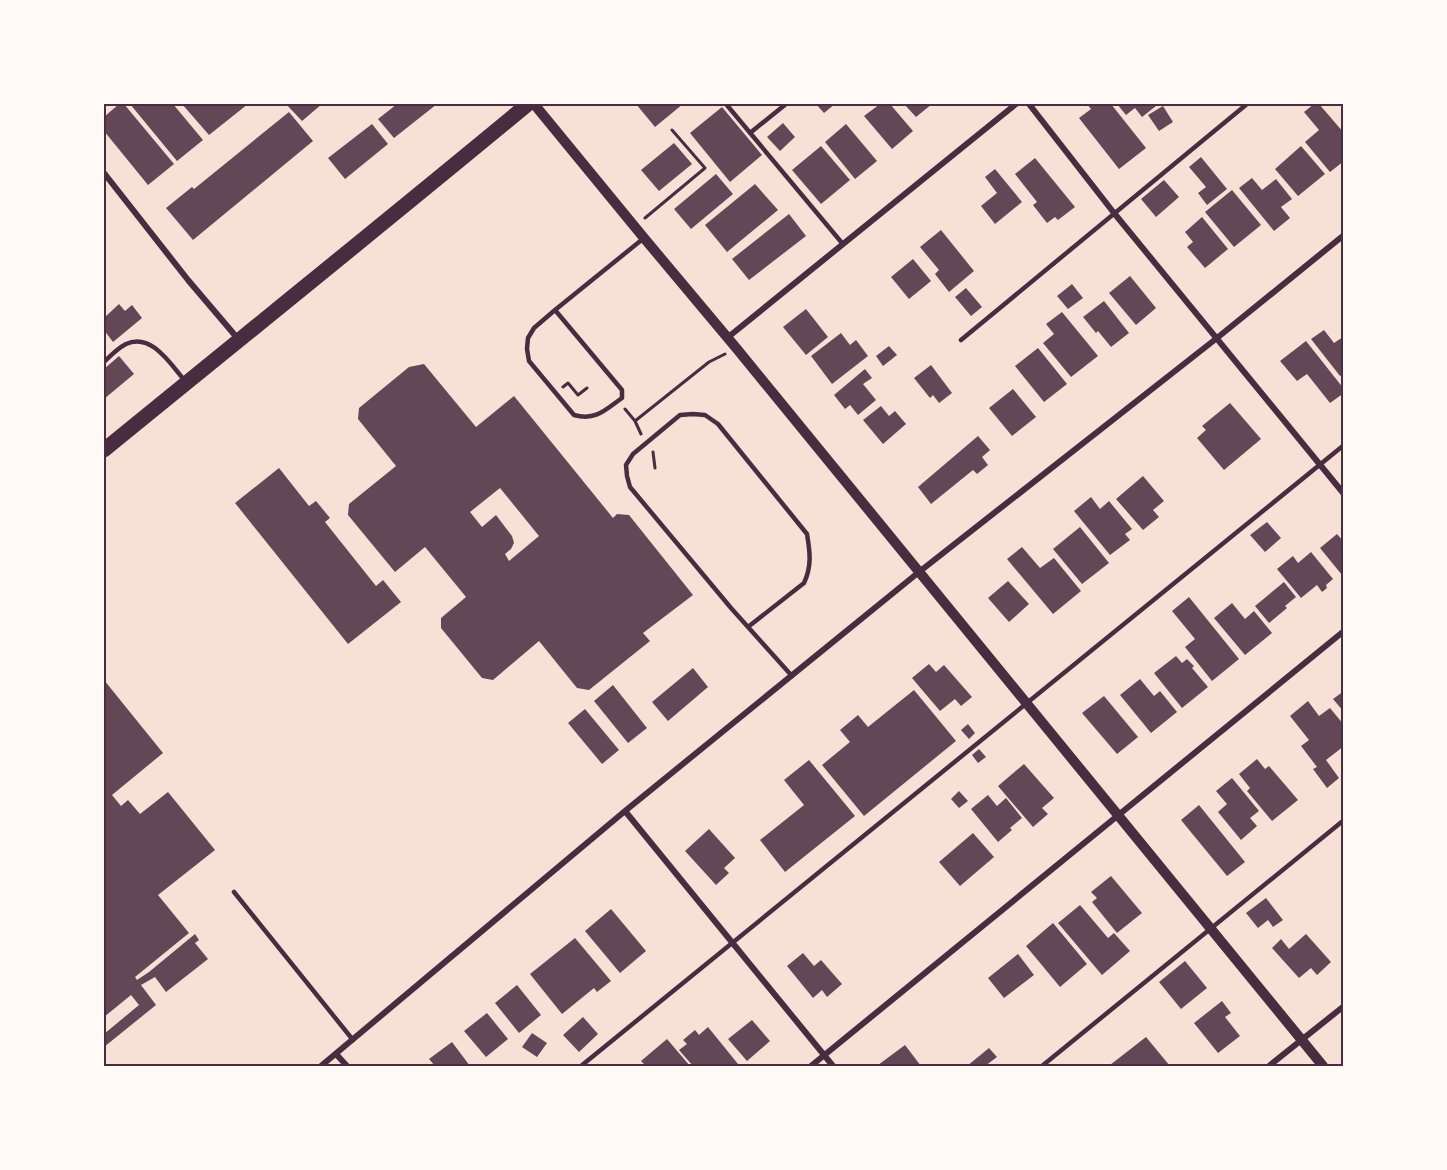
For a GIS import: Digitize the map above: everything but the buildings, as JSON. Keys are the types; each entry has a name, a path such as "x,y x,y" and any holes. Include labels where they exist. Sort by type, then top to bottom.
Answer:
{"main road":[{"path":"104,450 528,104"}],"street":[{"path":"534,104 1323,1066"},
{"path":"728,338 842,243 1016,104"},
{"path":"1029,104 1114,213 1344,494"},
{"path":"104,173 188,280 239,340"},
{"path":"321,1066 625,811 919,572 1344,235"},
{"path":"811,1066 1344,631"},
{"path":"625,811 833,1066"},
{"path":"1269,1066 1344,1006"},
{"path":"336,1054 347,1066"}],"lane":[{"path":"726,104 842,243"},
{"path":"750,133 786,104"},
{"path":"961,340 1247,104"},
{"path":"555,310 622,390 622,398 597,416 583,418 574,415 529,361 528,338 534,328 555,310 644,238"},
{"path":"104,362 125,344 144,342 157,349 186,383"},
{"path":"748,627 804,584 809,573 810,562 807,534 718,424 705,415 680,415 633,454 627,465 630,487 748,627 792,676"},
{"path":"581,1066 1344,445"},
{"path":"1042,1066 1344,820"},
{"path":"234,892 353,1040"}],"path":[{"path":"635,227 705,168 672,130"},
{"path":"635,421 709,362 737,349"},
{"path":"562,388 568,383 578,395 586,388"}]}
